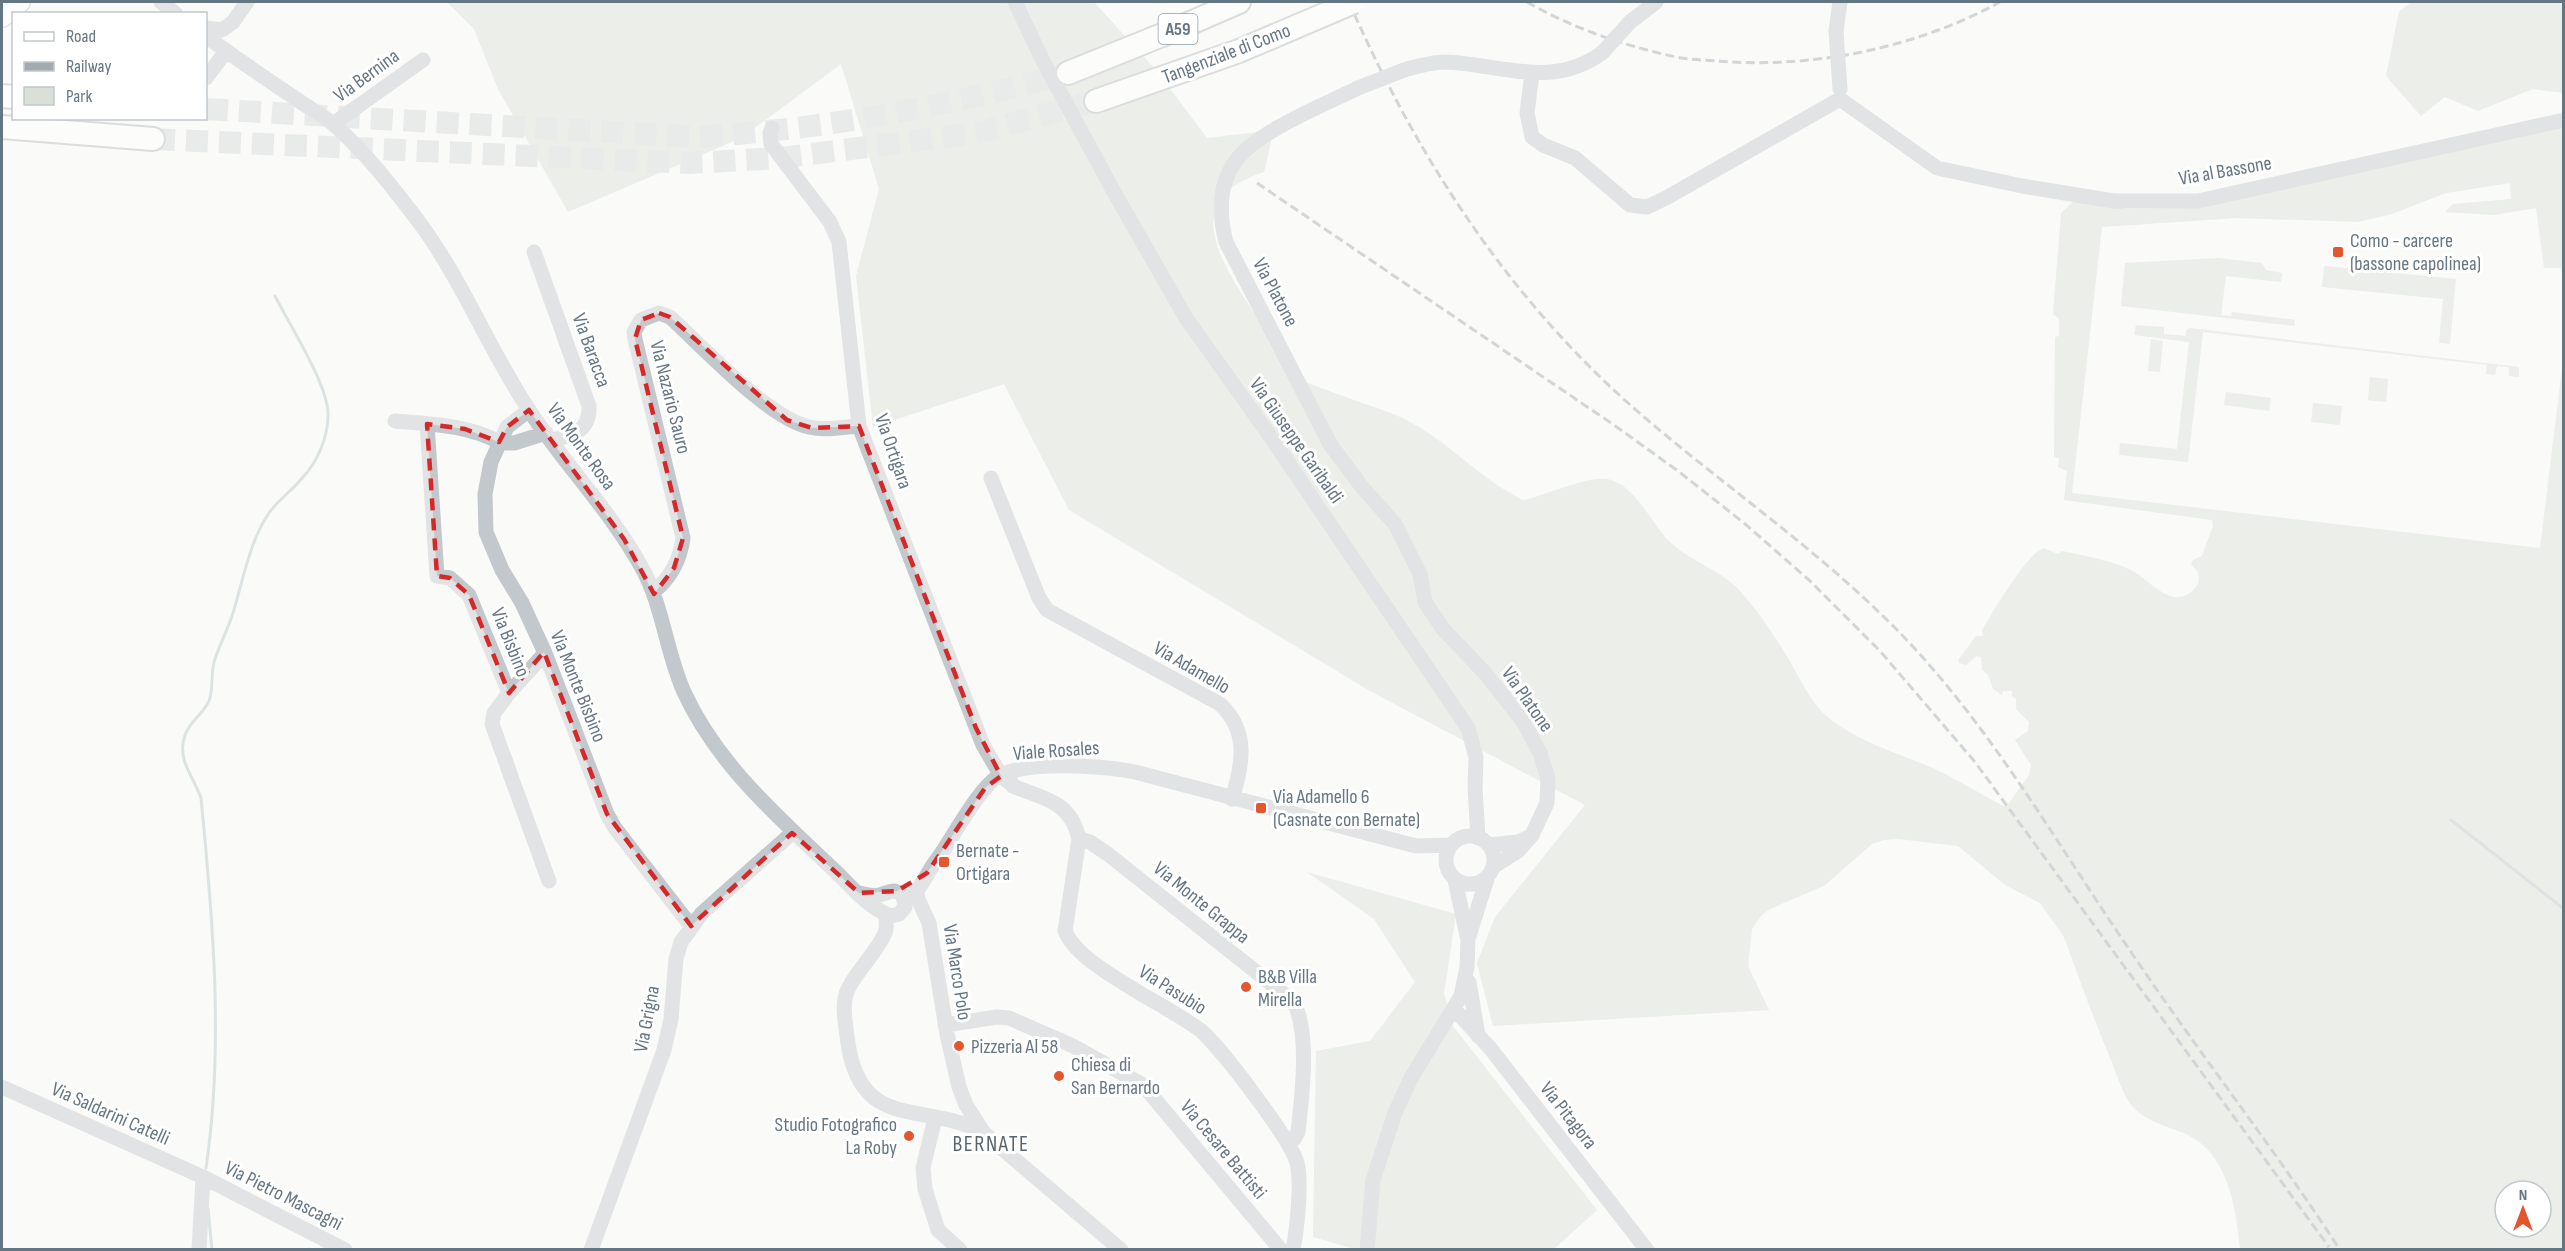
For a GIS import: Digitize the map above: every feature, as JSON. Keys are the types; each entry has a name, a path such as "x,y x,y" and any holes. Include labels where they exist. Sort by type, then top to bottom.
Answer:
{"highway":[{"name":"Tangenziale di Como","path":"1068,72 1239,2"},
{"name":"Tangenziale di Como","path":"1096,101 1239,51 1354,2"},
{"path":"2,127 153,139"}],"main road":[{"path":"2,17 20,2"}],"street":[{"path":"161,2 174,12"},
{"path":"207,28 222,30 233,22 247,2"},
{"name":"Via Giuseppe Garibaldi","path":"1015,2 1042,58 1147,252 1186,318 1270,436 1468,728 1476,757 1474,787 1457,841"},
{"name":"Via Platone","path":"1532,836 1547,803 1548,778 1540,753 1524,723 1485,673 1443,629 1425,602 1420,574 1395,524 1362,487 1330,444 1226,242 1220,217 1225,182 1235,160 1255,143 1278,128 1358,88 1404,69 1425,64 1446,62 1532,73 1553,73 1582,66 1603,52 1630,22 1656,2"},
{"path":"1532,73 1527,113 1532,137 1543,145 1575,158 1630,205 1642,208 1666,198 1840,94 1836,31 1840,2"},
{"name":"Via Monte Rosa","path":"207,37 333,124 375,168 417,220 467,299 481,331 529,410 624,539 653,592 667,645 695,715 734,770 792,833 872,906 884,913"},
{"path":"207,77 226,51"},
{"name":"Via Bernina","path":"333,124 423,60"},
{"name":"Via al Bassone","path":"1840,94 1937,168 2022,186 2114,201 2198,201 2564,120"},
{"name":"Via Ortigara","path":"772,128 771,144 831,222 838,242 859,426 989,755 1012,778"},
{"name":"Via Baracca","path":"534,252 589,406 589,417 584,429 572,436 548,436"},
{"name":"Via Nazario Sauro","path":"653,592 674,568 681,550 682,527 635,339 634,332 640,320 659,313 670,317 787,420 812,428 859,426"},
{"name":"Via Monte Bisbino","path":"529,410 507,427 491,462 484,503 486,532 502,570 522,603 545,653 607,814 615,828 691,926"},
{"path":"394,421 485,434 501,444 548,436"},
{"name":"Via Bisbino","path":"427,424 437,576 450,578 469,595 509,693 494,713 492,723 549,881"},
{"name":"Via Adamello","path":"991,478 1039,598 1047,610 1220,704 1232,717 1242,746 1240,774 1232,799"},
{"path":"509,693 545,653"},
{"name":"Viale Rosales","path":"884,913 899,914 904,897 927,873 985,788 1012,778 1061,767 1113,768 1136,772 1232,799"},
{"path":"1012,778 1063,808 1072,817 1079,839"},
{"name":"Via Giuseppe Garibaldi","path":"1474,787 1484,841"},
{"path":"1232,799 1416,846 1446,867 1455,880 1468,939 1467,967 1470,998 1479,1038"},
{"name":"Via Grigna","path":"591,1250 664,1050 671,1019 676,959 681,942 702,913 792,833"},
{"path":"1416,846 1457,841 1518,842 1532,836"},
{"path":"1455,880 1471,885 1518,851 1532,836"},
{"name":"Via Monte Grappa","path":"1079,839 1090,842 1109,855 1294,1002 1302,1026 1304,1044 1298,1132 1289,1143"},
{"name":"Via Pasubio","path":"1079,839 1065,931 1071,942 1102,969 1204,1034 1233,1068 1289,1143 1298,1169 1294,1243"},
{"path":"1446,867 1446,855 1457,841"},
{"path":"1468,939 1490,873 1493,852 1484,841"},
{"path":"859,893 904,897"},
{"path":"904,897 879,902 884,913 885,934 845,995 848,1049 852,1065 860,1081 876,1100 889,1108 935,1118 953,1119 984,1133 1121,1250"},
{"name":"Via Marco Polo","path":"904,897 929,923 945,1024 958,1087 966,1105 984,1133"},
{"path":"1367,1250 1373,1180 1395,1113 1411,1078 1455,1010 1461,996 1467,967"},
{"name":"Via Pitagora","path":"1455,1010 1490,1048 1647,1250"},
{"name":"Via Cesare Battisti","path":"945,1024 997,1017 1009,1018 1073,1046 1143,1085 1276,1244 1284,1240 1294,1243"},
{"name":"Via Saldarini Catelli","path":"2,1087 203,1178"},
{"path":"957,1247 938,1230 925,1189 923,1168 935,1118 953,1104 958,1087"},
{"path":"199,1250 203,1178"},
{"name":"Via Pietro Mascagni","path":"203,1178 345,1250"}],"highlighted area":[{"path":"659,313 670,317 787,420 812,428 859,426 976,728 1001,776 985,788 927,873 897,891 859,893 792,833 691,926 607,814 544,652 509,693 469,595 450,578 437,576 427,424 465,429 499,442 507,427 529,410 624,539 654,594 674,568 683,538 635,339 641,320"}],"green space":[{"path":"447,2 1094,2 1156,70 1207,138 1267,131 1271,142 1264,172 1236,185 1220,200 1214,218 1215,237 1222,258 1233,279 1292,375 1411,422 1495,484 1523,500 1588,480 1606,479 1626,488 1670,542 1724,577 1740,591 1771,632 1811,698 1829,718 1866,741 1935,769 2003,806 2007,806 2029,775 2031,765 2015,740 2028,731 2029,722 2016,709 2016,699 2012,697 2012,691 2003,691 2002,695 1993,689 1988,675 1982,670 1981,657 1977,656 1966,665 1959,663 1958,660 1976,636 1983,636 1982,630 2020,571 2037,552 2044,548 2058,554 2062,551 2115,564 2141,576 2165,594 2184,596 2195,588 2198,582 2197,570 2191,565 2193,560 2202,556 2213,526 2212,520 2064,500 2067,471 2058,467 2059,459 2054,456 2055,337 2059,336 2059,319 2053,314 2061,213 2076,199 2127,209 2190,208 2563,124 2563,276 2561,268 2544,268 2536,208 2494,215 2445,212 2453,204 2511,199 2510,183 2446,193 2392,214 2358,222 2237,218 2102,227 2072,493 2540,548 2563,361 2563,1249 2240,1249 2236,1216 2227,1182 2211,1153 2184,1133 2154,1122 2141,1114 2126,1097 2064,937 2040,903 2005,885 1958,846 1899,839 1872,844 1824,886 1770,909 1762,915 1752,929 1748,966 1769,1010 1493,1026 1477,963 1495,917 1585,805 1370,691 1069,510 1004,384 873,427 856,276 879,189 841,64 741,138 568,212 498,89 474,29"},
{"path":"2412,2 2563,2 2563,93 2533,89 2478,111 2445,97 2421,116 2386,76 2399,11"},
{"path":"2218,258 2262,263 2266,270 2282,273 2281,282 2226,276 2221,315 2231,316 2232,312 2295,320 2294,326 2121,306 2125,263"},
{"path":"2324,266 2456,279 2450,344 2439,343 2443,299 2322,287"},
{"path":"2136,325 2164,327 2164,334 2186,336 2186,330 2190,328 2519,367 2519,377 2509,376 2509,367 2497,366 2495,375 2486,374 2487,365 2203,332 2188,462 2119,455 2120,443 2177,449 2189,342 2134,335"},
{"path":"2151,339 2163,341 2160,372 2148,371"},
{"path":"2370,377 2388,379 2386,402 2368,400"},
{"path":"2226,392 2271,398 2269,411 2224,405"},
{"path":"2313,403 2342,406 2340,425 2311,422"},
{"path":"1307,872 1456,914 1444,993 1453,1026 1597,1210 1554,1249 1355,1249 1313,1237 1316,1051 1370,1041 1415,982 1374,919"}],"waterway":[{"path":"206,1168 214,1076 213,937 201,798 186,765 183,744 191,724 208,704 214,662 232,616 256,537 273,508 313,464 324,440 328,423 327,403 322,388 275,296"},
{"path":"2451,820 2564,909"},
{"path":"208,1209 212,1250"}],"tunnel":[{"path":"207,109 697,137 792,128 884,115 976,96 1068,73"},
{"path":"153,139 689,163 780,158 977,133 1096,101"}],"railway":[{"path":"1349,2 1403,113 1434,166 1467,218 1541,315 1628,403 1848,584 1916,650 1946,685 2029,797 2157,990 2340,1250"},
{"path":"1527,2 1580,28 1638,47 1686,59 1753,63 1790,62 1863,52 1934,32 2000,2"},
{"path":"1257,183 1614,425 1678,471 1744,523 1809,580 1880,651 1975,762 2329,1247"}],"place":[{"name":"Como - carcere (bassone capolinea)","path":"2338,252"},
{"name":"Via Adamello 6 (Casnate con Bernate)","path":"1261,808"},
{"name":"Bernate - Ortigara","path":"944,862"},
{"name":"B&B Villa Mirella","path":"1246,987"},
{"name":"Pizzeria Al 58","path":"959,1046"},
{"name":"Chiesa di San Bernardo","path":"1059,1076"},
{"name":"Studio Fotografico La Roby","path":"909,1136"}],"district":[{"name":"BERNATE","path":"991,1143"}]}
